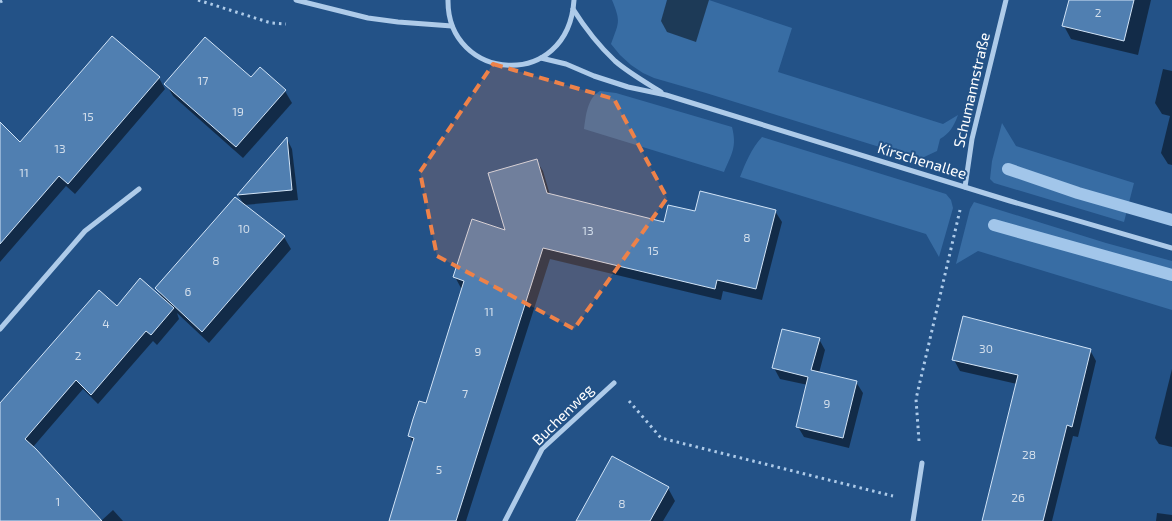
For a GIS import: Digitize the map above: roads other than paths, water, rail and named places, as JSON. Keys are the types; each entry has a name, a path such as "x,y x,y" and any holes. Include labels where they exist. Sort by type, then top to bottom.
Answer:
{"street":[{"path":"296,0 368,18 452,26"},
{"path":"448,0 449,17 462,42 476,55 485,60 503,65 532,62 549,52 563,37 572,19 574,0"},
{"name":"Schumannstraße","path":"965,187 972,139 1006,0"},
{"name":"Kirschenallee","path":"573,9 586,29 616,62 666,95"},
{"name":"Kirschenallee","path":"541,58 566,64 594,76 628,87 666,95 965,187 1172,248"},
{"path":"0,329 85,231 139,189"},
{"name":"Buchenweg","path":"505,521 542,449 614,383"},
{"path":"913,521 922,464"}],"waterway":[{"path":"1008,169 1078,193 1172,220"},
{"path":"994,225 1172,275"}]}
